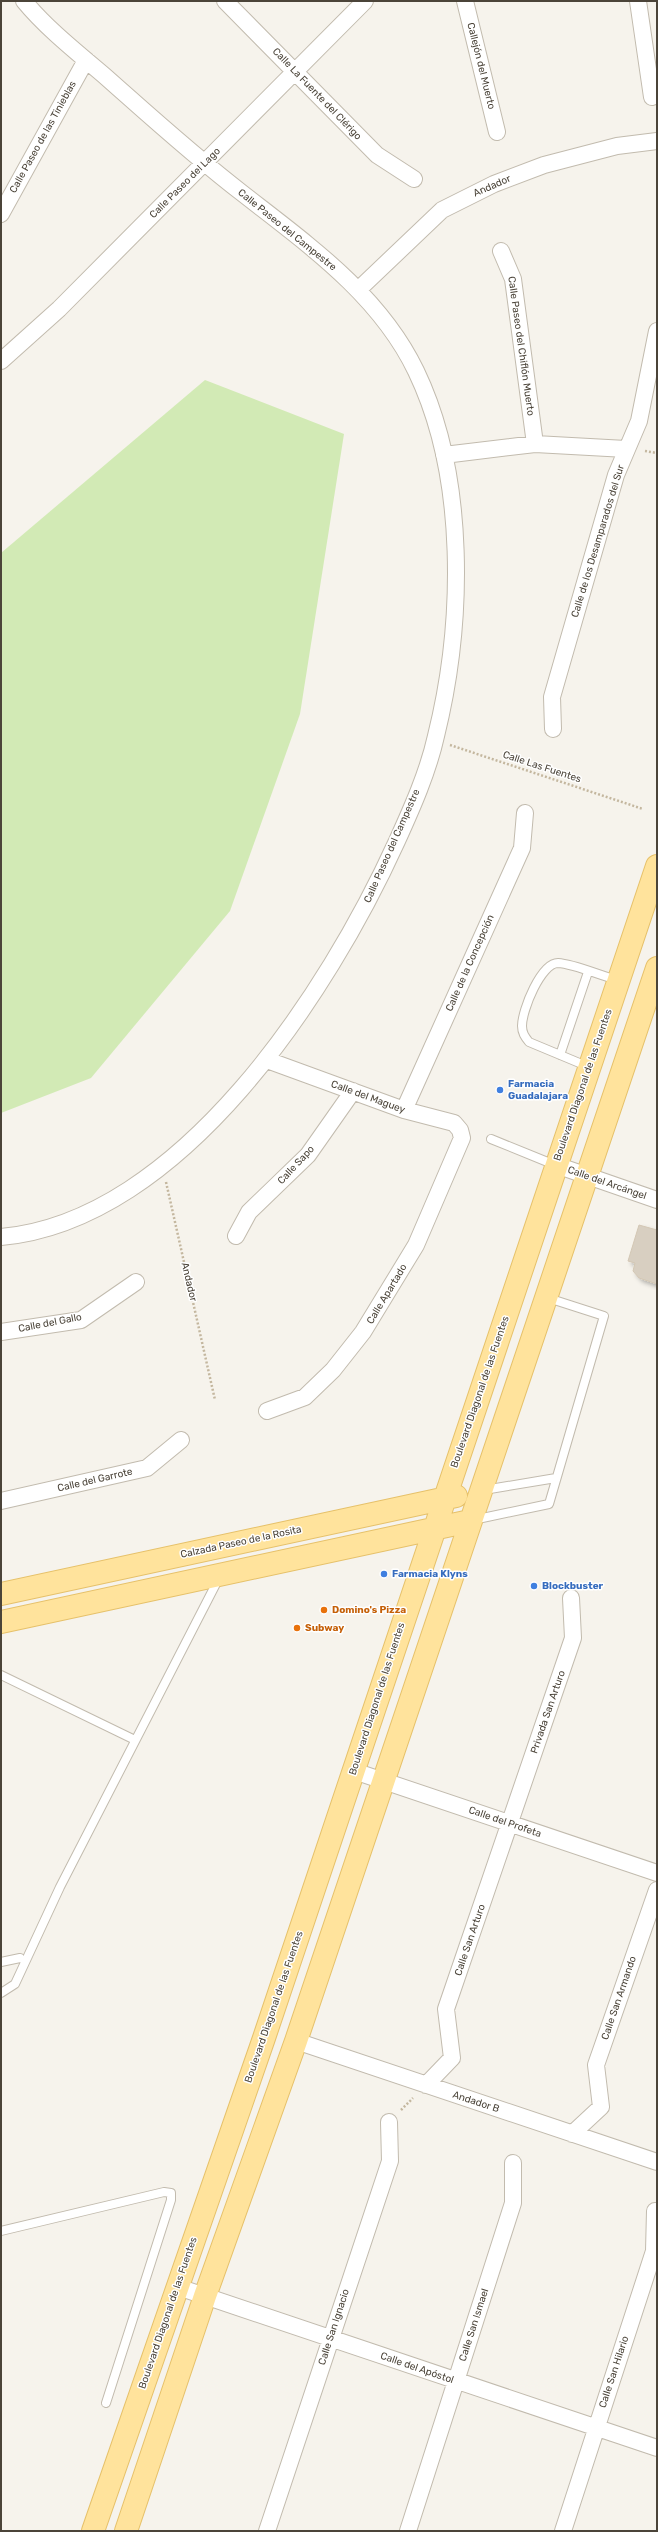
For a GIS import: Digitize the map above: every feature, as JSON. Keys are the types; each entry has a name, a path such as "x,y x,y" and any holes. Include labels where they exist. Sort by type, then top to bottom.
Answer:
{"main road":[{"name":"Boulevard Diagonal de las Fuentes","path":"93,2531 354,1771 444,1498 657,866"},
{"path":"126,2531 205,2296 296,2041 657,968"},
{"name":"Calzada Paseo de la Rosita","path":"1,1594 481,1490"},
{"path":"1,1622 470,1521"}],"street":[{"name":"Calle Paseo del Campestre","path":"1,1237 55,1225 93,1210 139,1183 229,1103 267,1060 315,991 352,932 380,878 411,809 436,740 447,684 455,621 455,550 444,455 416,370 385,321 358,290 316,251 204,164 86,60 24,1"},
{"name":"Calle La Fuente del Clérigo","path":"225,1 296,71 377,155 414,179"},
{"name":"Calle Paseo del Lago","path":"1,361 59,309 365,1"},
{"name":"Callejón del Muerto","path":"465,1 497,132"},
{"path":"638,1 652,97"},
{"name":"Calle Paseo de las Tinieblas","path":"1,214 86,60"},
{"name":"Andador","path":"358,290 442,210 494,184 544,165 617,146 657,141"},
{"name":"Calle Paseo del Chiflón Muerto","path":"501,251 513,279 535,444"},
{"name":"Calle de los Desamparados del Sur","path":"553,729 552,698 616,475 639,421 657,331"},
{"path":"444,455 535,444 626,449"},
{"name":"Calle de la Concepción","path":"404,1110 522,848 525,813"},
{"name":"Calle del Maguey","path":"267,1060 404,1110 454,1123 460,1130 462,1138"},
{"name":"Calle Sapo","path":"236,1236 249,1212 308,1155 353,1091"},
{"name":"Calle Apartado","path":"267,1411 305,1397 333,1370 363,1332 416,1245 462,1138"},
{"name":"Calle del Arcángel","path":"556,1165 657,1200"},
{"name":"Calle del Gallo","path":"1,1332 82,1320 136,1282"},
{"name":"Calle del Garrote","path":"1,1501 147,1468 181,1440"},
{"name":"Privada San Arturo","path":"510,1824 573,1638 571,1598"},
{"name":"Calle del Profeta","path":"354,1771 657,1873"},
{"name":"Calle San Arturo","path":"426,2085 452,2058 446,2009 510,1824"},
{"name":"Calle San Armando","path":"572,2134 601,2107 596,2065 657,1890"},
{"name":"Andador B","path":"296,2041 657,2162"},
{"name":"Calle San Ignacio","path":"267,2531 390,2161 389,2122"},
{"name":"Calle San Ismael","path":"408,2531 513,2203 513,2163"},
{"name":"Calle San Hilario","path":"563,2531 654,2251 656,2211"},
{"name":"Calle del Apóstol","path":"178,2287 455,2382 596,2426 657,2448"}],"lane":[{"path":"590,1068 529,1042 524,1036 523,1019 541,973 548,966 558,963 618,981"},
{"path":"560,1055 588,972"},
{"path":"491,1139 556,1165"},
{"path":"470,1521 549,1504 604,1316 546,1297"},
{"path":"481,1490 556,1478"},
{"path":"1,1993 15,1984 60,1887 221,1575"},
{"path":"1,1675 135,1740"},
{"path":"1,1962 20,1958"},
{"path":"1,2230 164,2192 171,2193 171,2200 106,2402"}],"path":[{"name":"Calle Las Fuentes","path":"436,740 643,809"},
{"name":"Andador","path":"162,1164 215,1400"},
{"path":"389,2122 426,2085"}],"green space":[{"path":"205,380 344,434 300,714 230,911 91,1078 1,1113 1,553"}],"building":[{"path":"639,1225 657,1230 657,1284 639,1278 633,1271 635,1263 628,1261"}],"place":[{"name":"Farmacia Guadalajara","path":"500,1090"},
{"name":"Farmacia Klyns","path":"384,1574"},
{"name":"Blockbuster","path":"534,1586"},
{"name":"Domino's Pizza","path":"324,1610"},
{"name":"Subway","path":"297,1628"}]}
